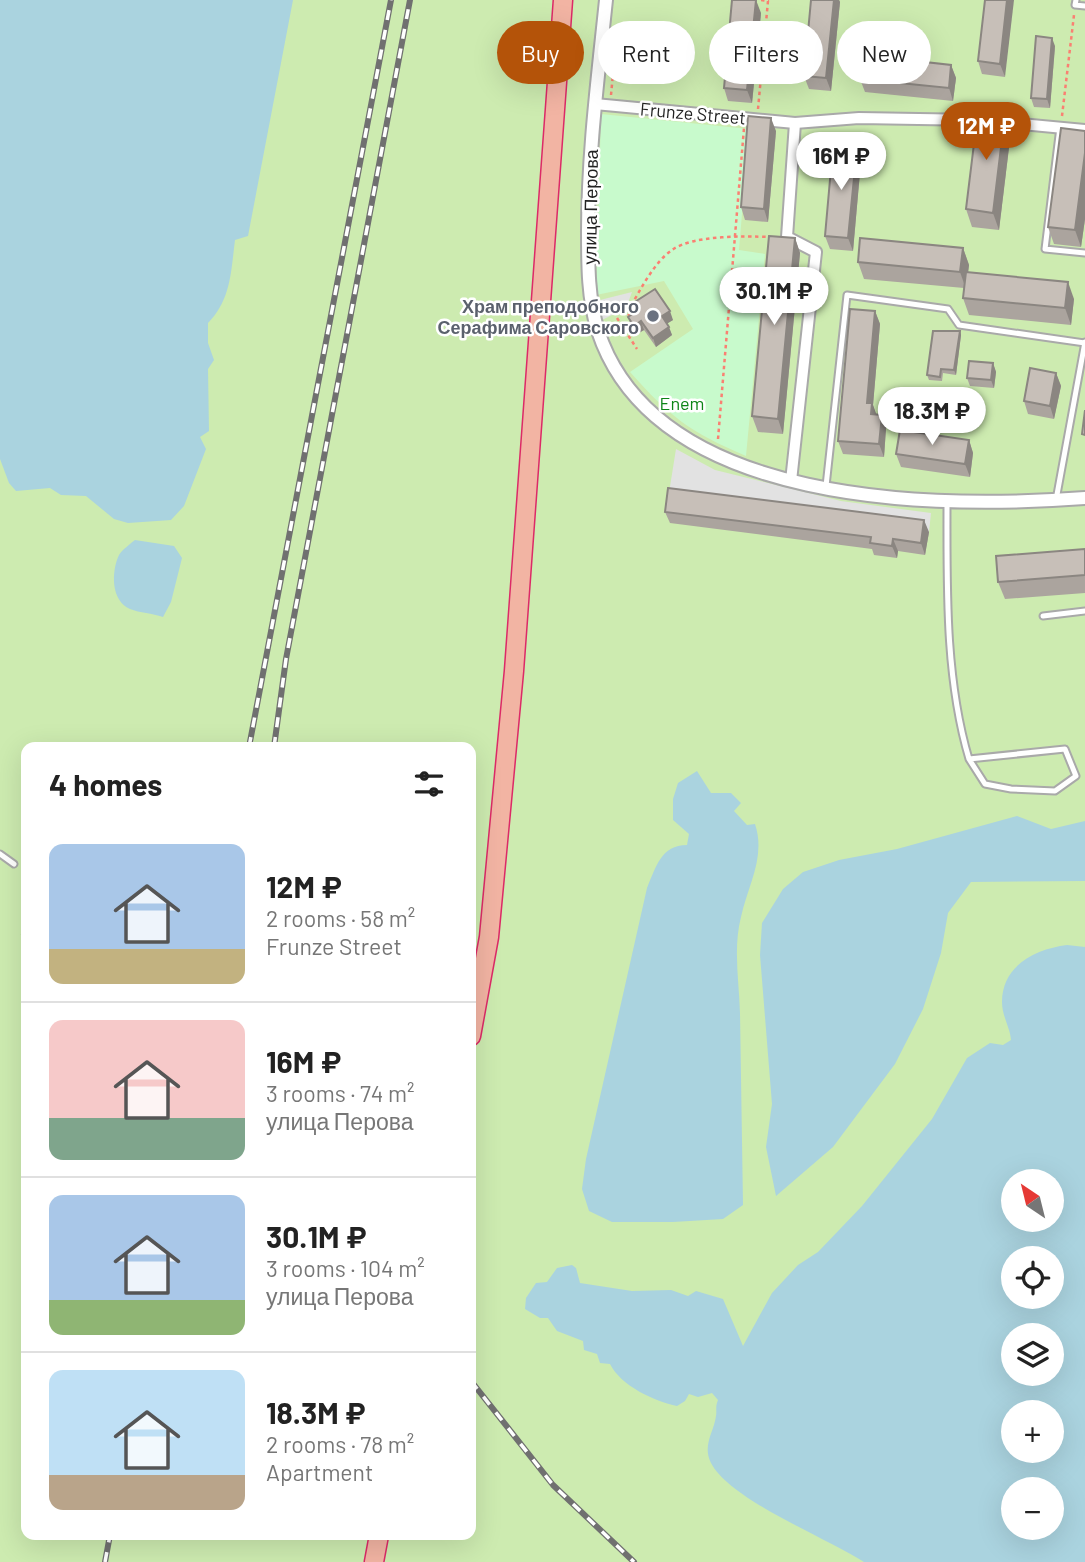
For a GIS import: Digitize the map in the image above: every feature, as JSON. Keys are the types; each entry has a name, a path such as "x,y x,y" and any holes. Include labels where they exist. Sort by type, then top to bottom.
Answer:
{"highway":[{"path":"476,1008 489,937 514,671 562,0"},
{"path":"374,1562 378,1540"}],"street":[{"name":"улица Перова","path":"606,0 588,185 590,298 598,333 618,372 644,404 672,429 717,454 791,481 826,489 909,501 947,503 1085,498"},
{"name":"Frunze Street","path":"595,104 795,123 859,118 978,120 1085,130"},
{"path":"791,481 816,252 787,237 795,123"}],"lane":[{"path":"1075,2 1085,6"},
{"path":"1060,127 1045,249 1085,253"},
{"path":"826,489 847,295 948,309 959,324 1085,342 1056,500"},
{"path":"947,503 947,574 956,716 969,760 985,784 1011,789 1055,791 1076,776 1065,749 969,760"},
{"path":"1043,615 1085,611"},
{"path":"0,854 15,864"}],"path":[{"path":"717,454 735,237 768,1 760,0"},
{"path":"1060,127 1075,2"},
{"path":"610,105 612,84"},
{"path":"634,323 627,312 651,274 670,251 696,242 735,237 787,237"},
{"path":"617,318 638,349"},
{"path":"627,334 634,330"}],"green space":[{"name":"Enem","path":"0,0 1085,0 1085,1562 0,1562"},
{"path":"601,114 749,129 739,250 765,254 746,456 682,422 657,401 630,372 693,329 664,281 596,295"}],"shaded area":[{"path":"632,292 626,308 600,321 596,301"},
{"path":"676,449 715,470 841,501 931,513 929,532 668,499"}],"water":[{"path":"0,0 293,0 248,236 235,240 226,295 208,323 208,343 214,360 208,369 209,431 200,437 206,449 184,506 171,520 128,523 114,519 86,496 61,495 50,488 16,491 9,483 0,459"},
{"path":"135,540 174,546 182,558 171,602 163,617 130,609 119,600 116,593 116,562 120,553"},
{"path":"697,771 711,793 731,793 741,803 734,811 747,825 755,824 758,836 755,871 737,940 743,1205 723,1219 612,1222 589,1211 582,1189 586,1159 647,888 665,853 678,846 687,845 689,834 673,820 673,799 678,783"},
{"path":"1017,816 1051,829 1085,821 1085,881 971,882 948,913 941,953 923,1009 895,1064 833,1147 776,1196 766,1147 772,1104 760,955 762,923 783,889 803,872 839,860 897,849"},
{"path":"1067,945 1085,947 1085,1562 864,1562 758,1504 722,1477 711,1463 708,1450 718,1400 712,1393 698,1397 689,1394 685,1401 677,1406 649,1396 630,1386 610,1364 600,1363 597,1354 584,1350 583,1341 557,1331 548,1318 540,1318 525,1309 526,1298 536,1283 547,1282 557,1268 572,1265 576,1268 580,1283 632,1291 671,1290 688,1296 696,1291 723,1299 743,1346 772,1293 798,1265 818,1252 862,1206 932,1119 967,1058 990,1043 1003,1045 1011,1040 1002,1002 1008,978 1023,961 1044,950"}],"building":[{"path":"732,0 756,0 754,21 730,21"},
{"path":"811,0 834,0 826,78 823,78 823,21 809,21"},
{"path":"985,0 1007,0 1000,64 978,61"},
{"path":"1036,36 1052,38 1047,99 1031,98"},
{"path":"931,63 951,65 949,88 909,84 931,84"},
{"path":"724,84 748,84 747,90 724,88"},
{"path":"978,111 1005,114 993,213 966,209"},
{"path":"748,116 771,118 764,209 741,207"},
{"path":"1061,128 1085,131 1085,153 1075,230 1048,227"},
{"path":"833,146 857,148 848,238 825,236"},
{"path":"769,236 795,238 778,419 752,416"},
{"path":"860,238 963,248 960,272 858,262"},
{"path":"966,272 1068,282 1065,308 963,298"},
{"name":"Храм преподобного Серафима Саровского","path":"655,289 670,311 662,316 669,327 653,338 641,321 634,326 628,317 635,312 630,305"},
{"path":"850,309 875,311 867,403 872,403 871,414 882,415 879,444 838,441"},
{"path":"933,331 960,331 954,370 941,369 940,377 927,375"},
{"path":"969,361 993,363 991,380 967,378"},
{"path":"1030,368 1056,373 1050,406 1024,401"},
{"path":"1085,410 1085,435 1082,434"},
{"path":"900,430 969,440 965,464 896,454"},
{"path":"668,488 924,520 921,543 893,539 892,546 870,543 871,537 665,512"},
{"path":"1085,549 1085,575 998,582 996,556"}],"railway":[{"path":"250,742 391,0"},
{"path":"275,742 286,659 410,0"},
{"path":"476,1387 553,1485 634,1562"},
{"path":"105,1562 109,1540"}],"place":[{"name":"Храм преподобного Серафима Саровского","path":"653,316"}]}
